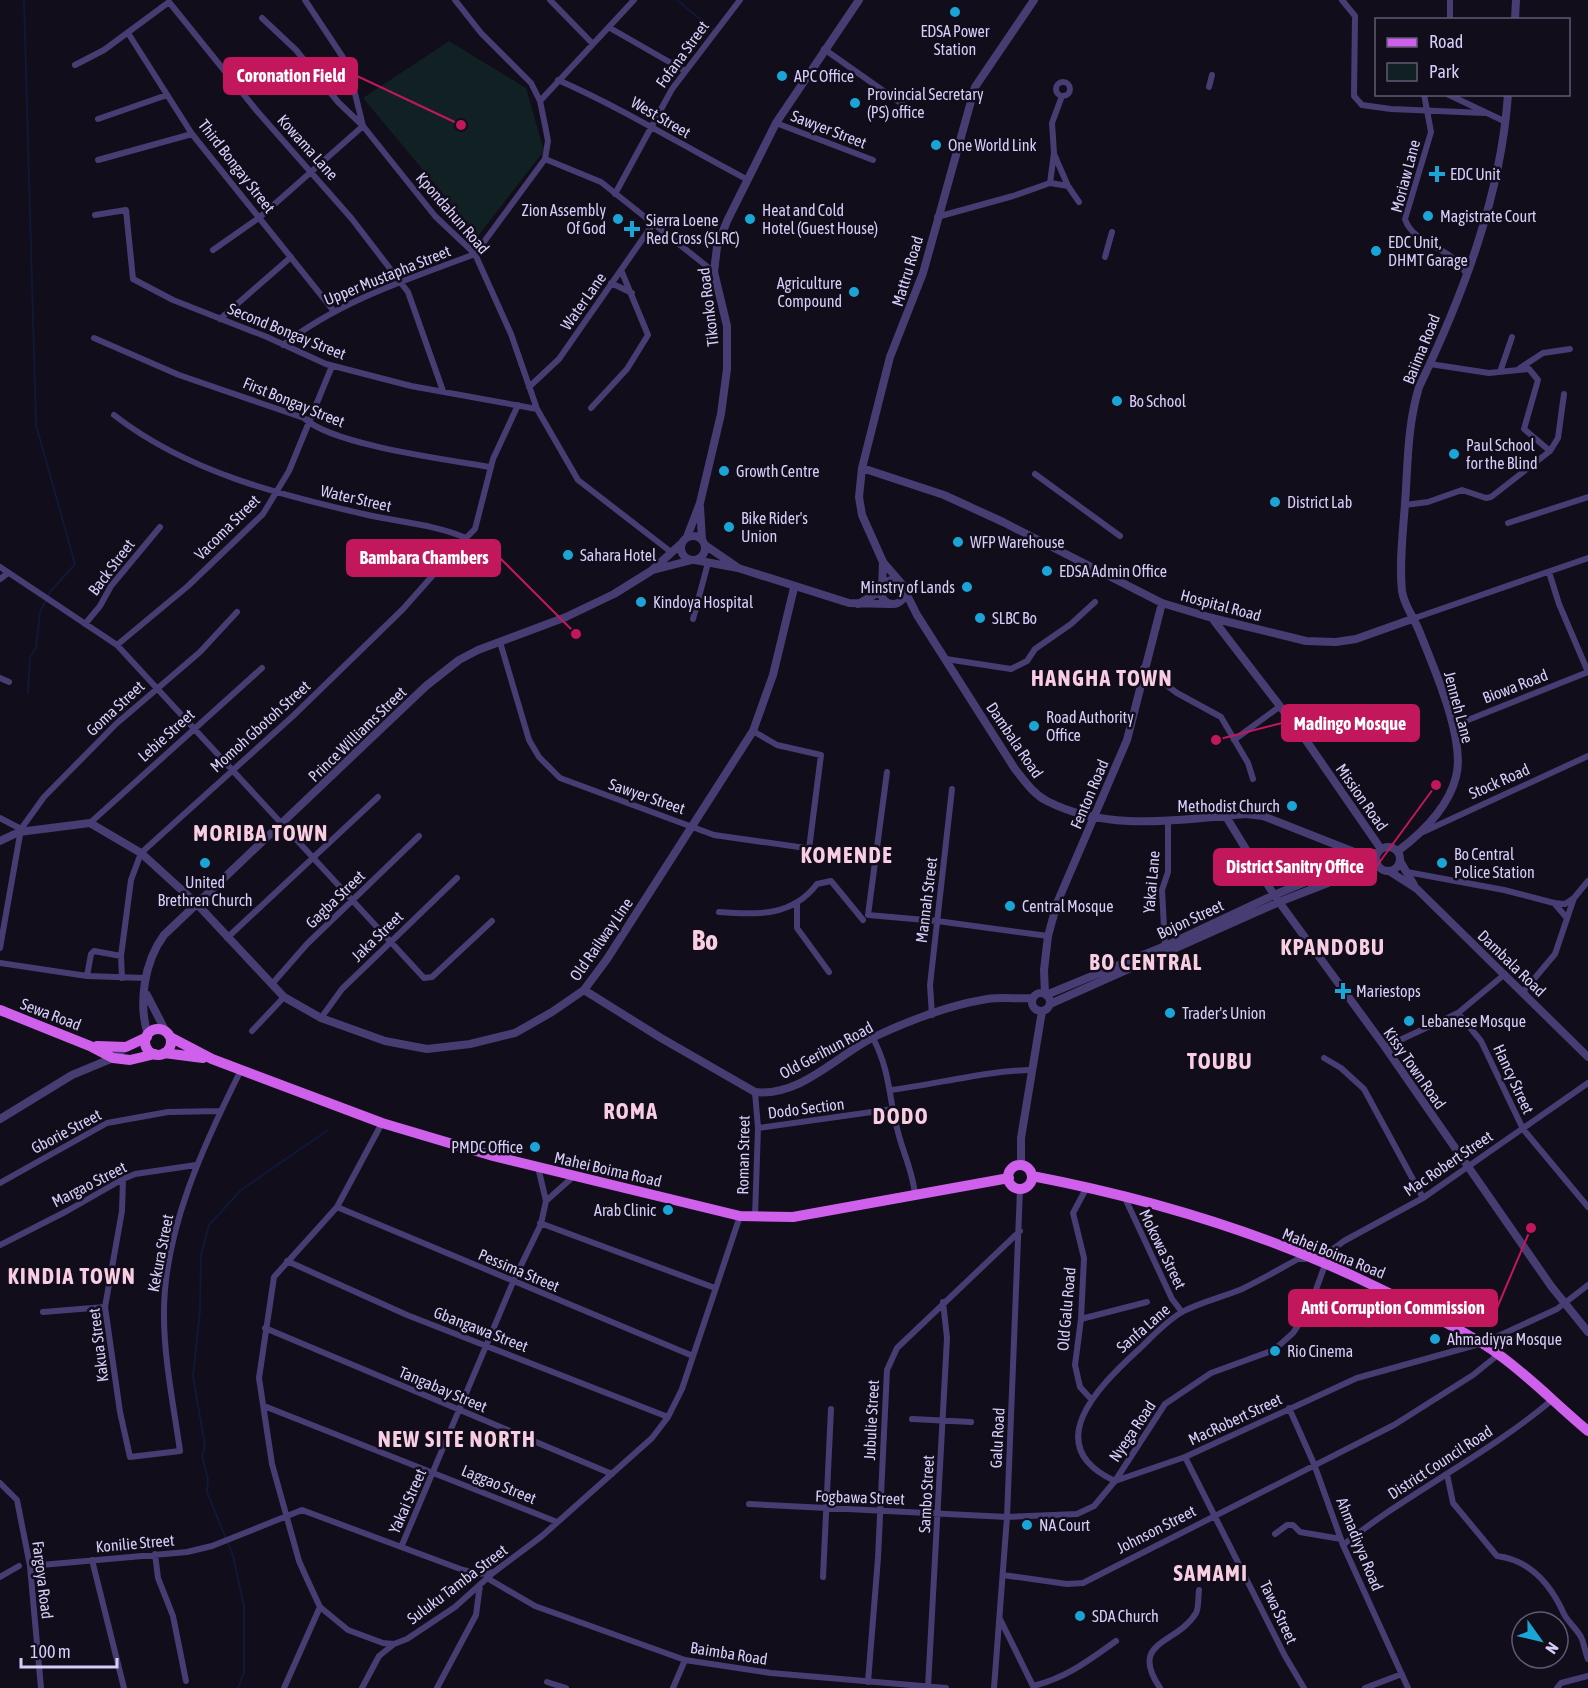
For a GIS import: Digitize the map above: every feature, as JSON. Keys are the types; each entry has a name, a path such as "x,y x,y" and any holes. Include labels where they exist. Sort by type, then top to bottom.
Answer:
{"main road":[{"name":"Sewa Road","path":"0,1010 90,1046"},
{"path":"90,1046 126,1047 155,1030 168,1034 212,1059"},
{"path":"160,1054 170,1048 168,1034"},
{"path":"147,1036 147,1048 160,1054"},
{"path":"90,1046 113,1058 130,1060 160,1054 212,1059"},
{"name":"Mahei Boima Road","path":"212,1059 382,1123 538,1167 740,1216 793,1217 1009,1178"},
{"path":"1021,1166 1028,1169 1032,1176 1029,1185 1020,1189 1012,1185 1009,1178 1012,1169 1021,1166"},
{"name":"Mahei Boima Road","path":"1032,1176 1087,1186 1190,1214 1323,1261 1375,1285 1483,1343 1499,1354 1588,1431"}],"street":[{"path":"213,250 260,217 363,126 348,65 306,0"},
{"path":"455,0 481,33 531,83 540,101 548,141 544,159 474,254"},
{"path":"550,0 592,43"},
{"path":"540,101 634,0"},
{"name":"Fofana Street","path":"615,194 650,128 685,71 740,0"},
{"name":"Tikonko Road","path":"700,503 720,414 727,369 727,326 714,272 721,238 776,123 859,0"},
{"name":"Mattru Road","path":"904,588 883,562 867,530 859,506 862,468 890,357 923,273 975,87 1034,0"},
{"path":"1342,0 1355,16 1354,96 1362,105 1391,110 1425,109 1484,113"},
{"path":"1450,0 1450,18"},
{"path":"1515,18 1516,0"},
{"name":"Kowama Lane","path":"75,65 104,50 168,1 257,111 312,170 408,292 443,391"},
{"name":"Kpondahun Road","path":"262,18 296,50 338,102 363,126 435,216 474,254 507,324 537,409"},
{"path":"610,28 685,71"},
{"name":"Third Bongay Street","path":"128,33 192,134 333,310"},
{"path":"824,49 920,116"},
{"path":"1209,87 1212,75"},
{"name":"West Street","path":"558,80 617,107 650,128 748,180"},
{"path":"98,119 167,95"},
{"path":"1050,183 1054,153 1053,123 1062,96"},
{"name":"Moriaw Lane","path":"1424,96 1431,132 1405,219 1408,227 1414,233 1455,259 1466,273"},
{"path":"1451,96 1506,122"},
{"name":"Baiima Road","path":"1415,618 1402,592 1405,462 1411,415 1419,387 1487,216 1506,122 1508,96"},
{"name":"Sawyer Street","path":"776,123 873,160"},
{"path":"98,160 192,134"},
{"path":"1054,153 1068,186 1079,202"},
{"path":"544,159 601,182 714,272"},
{"path":"937,217 1050,183 1068,186"},
{"name":"Second Bongay Street","path":"95,216 123,209 128,213 134,279 173,300 332,366 411,386 537,409"},
{"name":"Water Lane","path":"530,391 559,359 653,224"},
{"path":"1105,257 1112,232"},
{"name":"Upper Mustapha Street","path":"283,345 333,310 474,254"},
{"path":"220,319 291,257"},
{"path":"591,408 627,369 648,335 621,270"},
{"path":"611,283 632,293"},
{"path":"1500,372 1512,336"},
{"name":"First Bongay Street","path":"94,338 179,375 304,418 315,428 398,452 490,467"},
{"path":"1519,368 1543,353 1570,349"},
{"path":"1430,364 1500,372 1519,368 1530,369 1538,380 1524,429 1550,451"},
{"name":"Vacoma Street","path":"117,645 188,586 263,514 276,494 332,366"},
{"path":"528,401 530,391"},
{"path":"1405,505 1428,502 1462,490 1486,498 1491,497 1550,451 1558,438 1564,394"},
{"path":"466,538 475,529 490,467 518,405"},
{"path":"537,409 578,480 671,552"},
{"name":"Water Street","path":"114,415 139,434 177,453 239,481 276,494 466,538"},
{"name":"Hospital Road","path":"862,468 949,498 1054,547 1162,603 1306,641 1336,642 1356,639 1588,558"},
{"path":"1035,474 1120,536"},
{"path":"1508,523 1588,497"},
{"path":"700,503 684,540 683,555 693,560 738,568 794,588 857,604 894,604 903,598 904,588 891,580 882,590 857,604"},
{"path":"651,571 693,560 703,555 700,503"},
{"name":"Back Street","path":"85,624 100,606 111,586 160,527"},
{"path":"651,571 684,540 694,535 738,568"},
{"name":"Momoh Gbotoh Street","path":"122,978 121,956 131,880 141,853 344,667 403,609 466,538"},
{"name":"Mattru Road","path":"882,590 883,562"},
{"path":"693,620 708,563"},
{"path":"0,567 117,645 314,856 352,902 424,978 432,977 492,921"},
{"name":"Prince Williams Street","path":"147,1036 145,978 158,944 197,904 436,678 459,660 566,617 614,594 651,571"},
{"path":"1549,572 1559,604 1588,672"},
{"path":"0,579 8,573"},
{"name":"Old Railway Line","path":"90,823 141,853 197,904 284,997 321,1018 385,1041 427,1049 470,1044 515,1033 584,990 607,959 753,731 773,675 794,588"},
{"name":"Dambala Road","path":"904,588 917,615 1015,769 1030,788 1046,801 1094,818 1128,822 1225,815 1263,816 1366,857"},
{"path":"882,590 883,599 894,604"},
{"path":"946,659 1011,669 1027,661 1035,649 1071,624 1095,602"},
{"name":"Fenton Road","path":"1045,995 1044,970 1048,936 1057,903 1133,722 1143,668 1162,603"},
{"name":"Dambala Road","path":"894,604 917,615"},
{"name":"Goma Street","path":"20,830 44,797 116,724 200,651 237,612"},
{"name":"Mission Road","path":"1212,618 1303,736 1379,850"},
{"name":"Jenneh Lane","path":"1415,618 1453,726 1459,763 1456,777 1422,832"},
{"name":"Sawyer Street","path":"500,642 530,740 552,772 572,784 659,817 732,839 743,838 876,858"},
{"name":"Lebie Street","path":"90,823 262,668"},
{"path":"1143,668 1177,693 1221,717 1248,763 1253,779"},
{"name":"Biowa Road","path":"1453,726 1588,672"},
{"path":"0,678 9,682"},
{"path":"1234,740 1280,707"},
{"path":"753,731 777,745 821,755 809,849"},
{"name":"Stock Road","path":"1422,832 1588,756"},
{"path":"865,918 876,858 887,772"},
{"name":"Mannah Street","path":"932,1015 930,985 952,789"},
{"path":"227,938 378,797"},
{"name":"Kissy Town Road","path":"1225,815 1276,898 1385,1047 1565,1304 1588,1332"},
{"path":"0,818 20,830"},
{"name":"Yakai Lane","path":"1165,946 1162,890 1168,872 1168,820"},
{"path":"0,841 20,830 90,823"},
{"path":"0,948 20,830"},
{"path":"1398,851 1422,832"},
{"name":"Gagba Street","path":"272,984 307,944 419,836"},
{"path":"1391,846 1398,851 1400,861 1397,867 1389,871 1373,865 1379,850 1391,846"},
{"name":"Dambala Road","path":"1342,849 1358,861 1373,865"},
{"name":"Bojon Street","path":"1050,1004 1379,850"},
{"name":"Dambala Road","path":"1400,861 1416,889"},
{"name":"Bojon Street","path":"1045,995 1276,898 1373,865"},
{"name":"Dambala Road","path":"1389,871 1416,889 1588,1057"},
{"path":"1407,872 1504,890 1554,903 1565,904 1574,898"},
{"name":"Jaka Street","path":"321,1018 342,989 457,878"},
{"path":"1523,992 1555,954 1574,898 1588,880"},
{"path":"719,912 752,915 780,912 809,895 817,884 831,881 865,918 937,921 1048,936"},
{"path":"797,903 797,928 829,972"},
{"path":"1554,903 1566,916"},
{"path":"87,976 93,952 121,956"},
{"path":"0,963 87,976 145,978"},
{"path":"1385,1047 1458,1013 1505,974"},
{"path":"584,990 755,1092"},
{"name":"Prince Williams Street","path":"146,991 155,1015 168,1034"},
{"path":"1021,1166 1021,1138 1031,1070 1042,1011 1050,1004 1045,995 1039,994 1033,998 1034,1007 1042,1011"},
{"path":"252,1031 284,997"},
{"name":"Old Gerihun Road","path":"755,1092 774,1092 793,1085 873,1038 932,1015 987,999 1033,998"},
{"name":"Hancy Street","path":"1458,1013 1481,1041 1523,1129 1588,1207"},
{"path":"873,1038 882,1056 915,1196"},
{"path":"0,1119 72,1075 113,1058 126,1047"},
{"path":"1324,1058 1341,1068 1364,1089 1423,1197"},
{"name":"Kekura Street","path":"180,1451 164,1316 168,1269 181,1211 196,1165 241,1070"},
{"path":"891,1090 974,1075 1031,1070"},
{"name":"Mac Robert Street","path":"1323,1261 1344,1241 1423,1197 1588,1083"},
{"name":"Roman Street","path":"755,1092 758,1128 755,1218"},
{"name":"Dodo Section","path":"758,1128 893,1109"},
{"name":"Gborie Street","path":"0,1183 107,1124 168,1112 220,1112"},
{"path":"382,1123 337,1207 274,1277 259,1378 272,1464 285,1515 298,1561 320,1607 348,1630 394,1644"},
{"name":"Margao Street","path":"0,1245 135,1174 196,1165"},
{"name":"Yakai Street","path":"402,1545 435,1474 513,1282 541,1223 546,1202 538,1167"},
{"path":"546,1202 574,1176"},
{"name":"Kakua Street","path":"123,1179 120,1227 105,1307 120,1412 130,1457 180,1451"},
{"name":"Old Galu Road","path":"1087,1186 1073,1213 1084,1258 1076,1365 1080,1387 1091,1399"},
{"name":"Galu Road","path":"994,1688 1007,1517 1020,1189"},
{"name":"Mokowa Street","path":"1124,1196 1172,1299 1182,1312"},
{"name":"Pessima Street","path":"337,1207 693,1356"},
{"name":"Suluku Tamba Street","path":"362,1688 379,1656 394,1644 407,1639 455,1607 494,1572 557,1522 652,1438 668,1417 682,1389 740,1216"},
{"path":"541,1223 715,1288"},
{"name":"Jubulie Street","path":"868,1682 878,1558 888,1370 897,1348 1020,1231"},
{"name":"Sanfa Lane","path":"1114,1481 1097,1473 1086,1464 1079,1438 1081,1416 1091,1399 1114,1372 1182,1312 1243,1288 1298,1258 1323,1261"},
{"name":"Gbangawa Street","path":"287,1261 364,1297 668,1417"},
{"name":"Nyega Road","path":"1114,1481 1165,1404 1211,1373 1274,1350 1293,1333 1309,1309 1323,1261"},
{"name":"MacRobert Street","path":"1114,1481 1185,1457 1357,1378 1483,1343 1565,1304 1587,1288"},
{"name":"Sambo Street","path":"928,1687 947,1338 943,1302"},
{"path":"1081,1319 1097,1313 1147,1302"},
{"path":"43,1312 105,1307"},
{"name":"Tangabay Street","path":"265,1328 612,1474"},
{"name":"Johnson Street","path":"1003,1575 1067,1584 1083,1583 1314,1464 1395,1425 1473,1375 1499,1354"},
{"name":"District Council Road","path":"1342,1542 1520,1427 1552,1400"},
{"name":"Laggao Street","path":"264,1406 557,1522"},
{"path":"823,1577 831,1408"},
{"name":"Ahmadiyya Road","path":"1289,1408 1314,1464 1342,1542 1408,1688"},
{"path":"912,1419 971,1422"},
{"name":"Tawa Street","path":"1185,1457 1216,1514 1285,1656 1304,1688"},
{"path":"1447,1474 1453,1503 1497,1556 1514,1558 1520,1562 1543,1580 1560,1601 1565,1616 1580,1636 1588,1659"},
{"path":"1007,1517 1077,1514 1094,1506 1114,1481"},
{"name":"Fargoya Road","path":"0,1483 17,1500 30,1566 41,1688"},
{"name":"Fogbawa Street","path":"749,1504 1007,1517"},
{"path":"285,1515 302,1510 402,1545 463,1570 479,1574 494,1572"},
{"name":"Konilie Street","path":"30,1566 187,1552 227,1539 285,1515"},
{"path":"1275,1534 1287,1525 1293,1525 1300,1532 1342,1542"},
{"path":"155,1554 159,1578 173,1616 186,1681"},
{"path":"93,1560 124,1688"},
{"path":"0,1577 19,1566"},
{"name":"Baimba Road","path":"487,1578 535,1606 685,1660 771,1673 946,1688"},
{"path":"437,1688 476,1615 480,1585"},
{"path":"1161,1688 1151,1667 1149,1658 1151,1650 1185,1626 1197,1611 1199,1590"},
{"path":"284,1688 314,1628 320,1607"},
{"path":"999,1618 1033,1687 1058,1680 1073,1672 1116,1641"},
{"path":"673,1688 685,1660"},
{"path":"1365,1688 1402,1674"},
{"path":"1557,1688 1560,1683 1588,1676"},
{"path":"547,1682 566,1688"}],"green space":[{"path":"449,41 526,88 544,151 478,236 363,98"}],"waterway":[{"path":"24,0 36,425 75,564 50,592 40,612 36,648 30,657 28,693"},
{"path":"677,0 713,30"},
{"path":"238,1688 244,1672 244,1606 233,1556 207,1492 208,1479 202,1456 205,1446 193,1376 200,1311 201,1255 209,1225 241,1190 328,1130"}],"place":[{"name":"EDSA Power Station","path":"955,12"},
{"name":"APC Office","path":"782,76"},
{"name":"Provincial Secretary (PS) office","path":"855,103"},
{"name":"Coronation Field","path":"461,125"},
{"name":"One World Link","path":"936,145"},
{"name":"EDC Unit","path":"1437,174"},
{"name":"Magistrate Court","path":"1428,216"},
{"name":"Zion Assembly Of God","path":"618,219"},
{"name":"Heat and Cold Hotel (Guest House)","path":"750,219"},
{"name":"Sierra Loene Red Cross (SLRC)","path":"632,229"},
{"name":"EDC Unit, DHMT Garage","path":"1376,251"},
{"name":"Agriculture Compound","path":"854,292"},
{"name":"Bo School","path":"1117,401"},
{"name":"Paul School for the Blind","path":"1454,454"},
{"name":"Growth Centre","path":"724,471"},
{"name":"District Lab","path":"1275,502"},
{"name":"Bike Rider's Union","path":"729,527"},
{"name":"WFP Warehouse","path":"958,542"},
{"name":"Sahara Hotel","path":"568,555"},
{"name":"EDSA Admin Office","path":"1047,571"},
{"name":"Minstry of Lands","path":"967,587"},
{"name":"Kindoya Hospital","path":"641,602"},
{"name":"SLBC Bo","path":"980,618"},
{"name":"Bambara Chambers","path":"576,634"},
{"name":"Road Authority Office","path":"1034,726"},
{"name":"Madingo Mosque","path":"1216,740"},
{"name":"District Sanitry Office","path":"1436,785"},
{"name":"Methodist Church","path":"1292,806"},
{"name":"United Brethren Church","path":"205,863"},
{"name":"Bo Central Police Station","path":"1442,863"},
{"name":"Central Mosque","path":"1010,906"},
{"name":"Mariestops","path":"1343,991"},
{"name":"Trader's Union","path":"1170,1013"},
{"name":"Lebanese Mosque","path":"1409,1021"},
{"name":"PMDC Office","path":"535,1147"},
{"name":"Arab Clinic","path":"668,1210"},
{"name":"Anti Corruption Commission","path":"1531,1228"},
{"name":"Ahmadiyya Mosque","path":"1435,1339"},
{"name":"Rio Cinema","path":"1275,1351"},
{"name":"NA Court","path":"1027,1525"},
{"name":"SDA Church","path":"1080,1616"}],"district":[{"name":"HANGHA TOWN","path":"1102,678"},
{"name":"MORIBA TOWN","path":"261,833"},
{"name":"KOMENDE","path":"847,855"},
{"name":"Bo","path":"705,940"},
{"name":"KPANDOBU","path":"1333,947"},
{"name":"BO CENTRAL","path":"1146,962"},
{"name":"TOUBU","path":"1220,1061"},
{"name":"ROMA","path":"631,1111"},
{"name":"DODO","path":"901,1116"},
{"name":"KINDIA TOWN","path":"72,1276"},
{"name":"NEW SITE NORTH","path":"457,1439"},
{"name":"SAMAMI","path":"1211,1573"}]}
